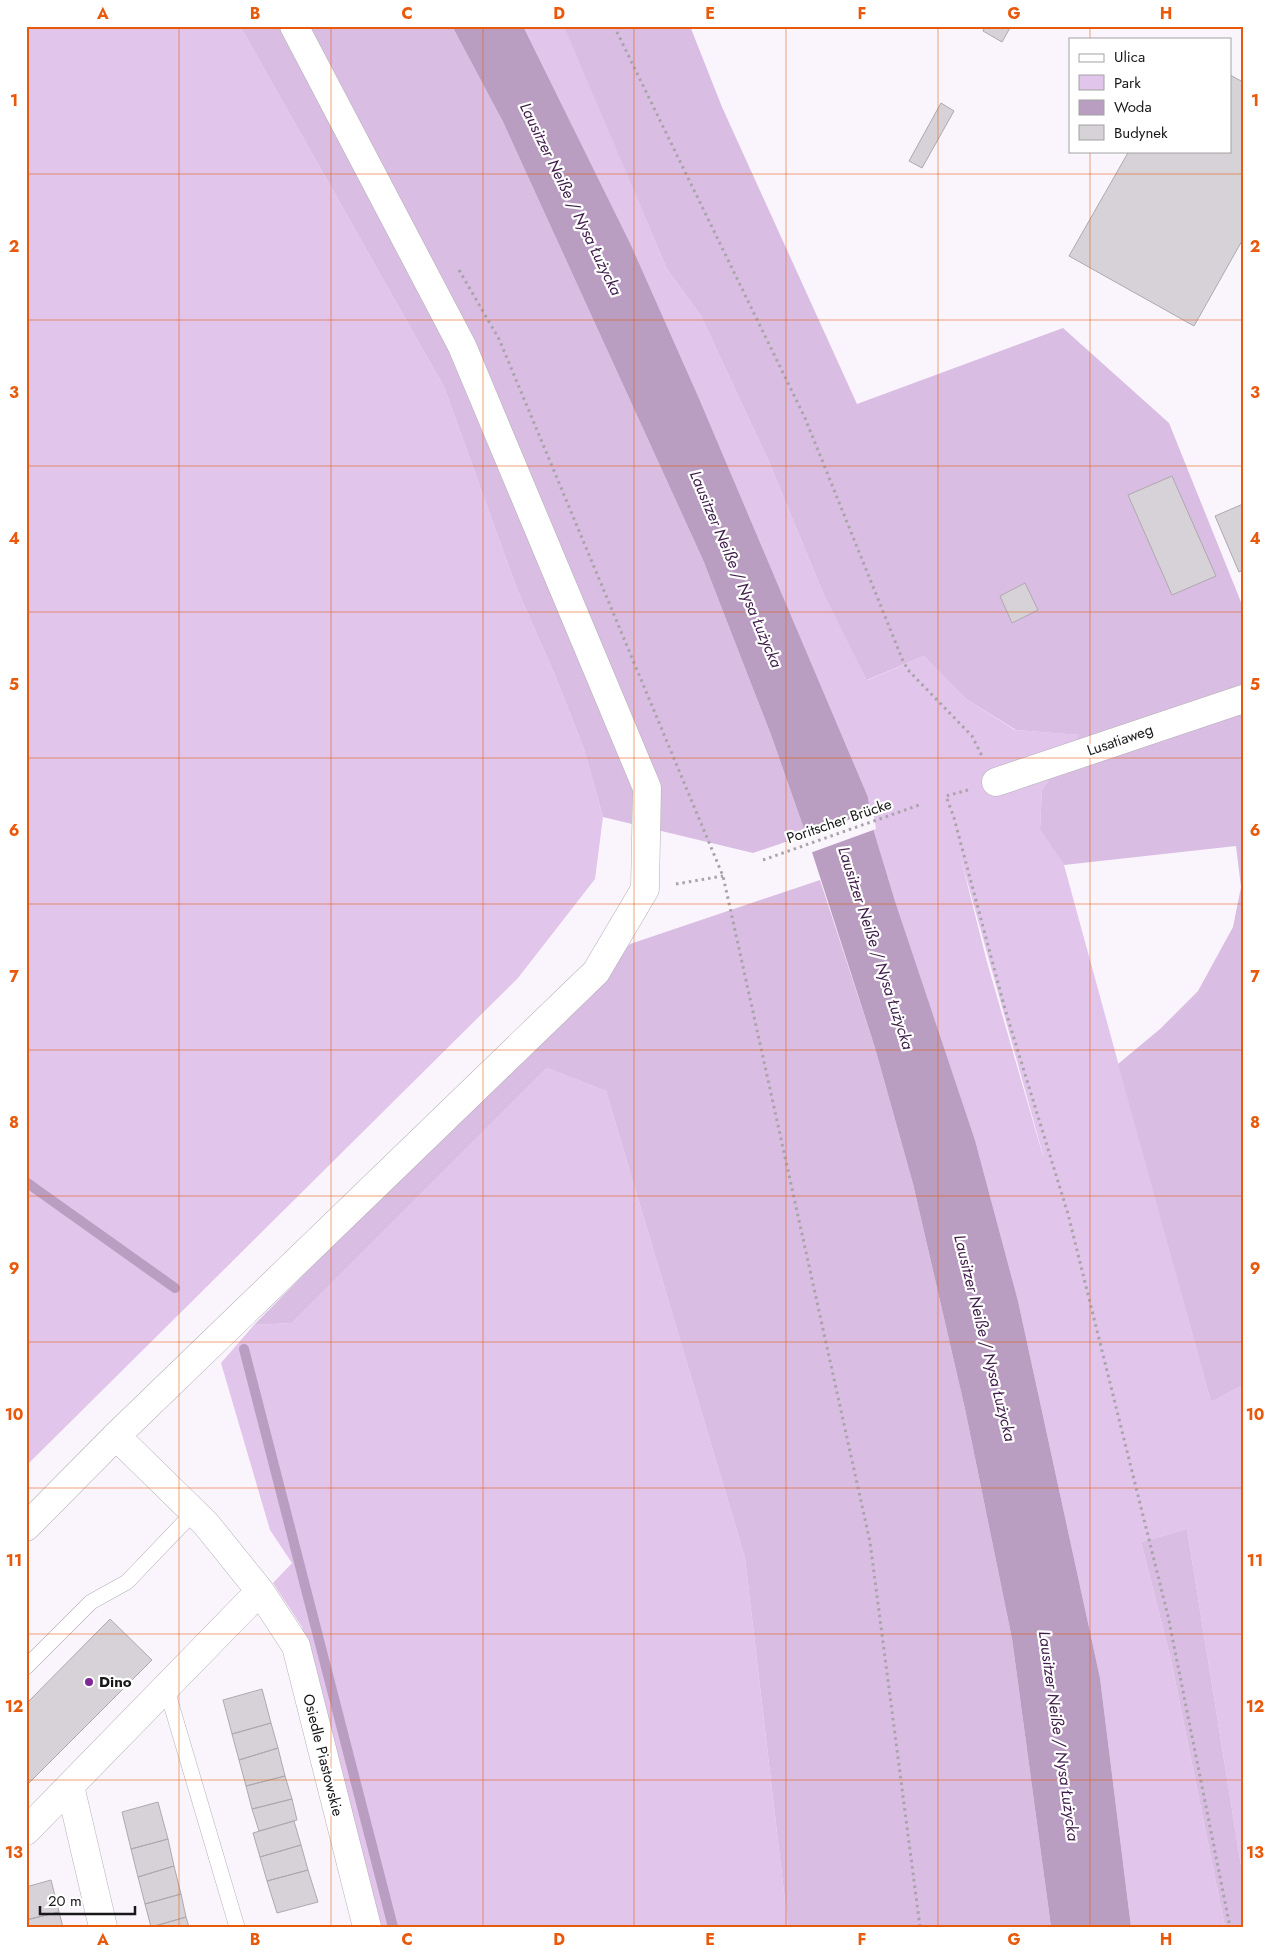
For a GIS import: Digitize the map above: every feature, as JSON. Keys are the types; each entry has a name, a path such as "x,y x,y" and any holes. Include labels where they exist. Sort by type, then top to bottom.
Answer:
{"street":[{"path":"26,1527 116,1436 596,972 646,889 647,788 462,346 294,26"},
{"name":"Lusatiaweg","path":"996,782 1243,699"},
{"name":"Osiedle Piastowskie","path":"116,1436 206,1524 260,1591 296,1646 367,1927"},
{"path":"26,1831 260,1591"},
{"path":"70,1786 103,1927"}],"lane":[{"path":"26,1667 91,1602 127,1582 194,1512"},
{"path":"166,1687 237,1927"}],"path":[{"path":"614,26 806,418 908,670 972,736 996,782 946,796 954,818 1005,1009 1068,1214 1078,1253 1168,1616 1230,1927"},
{"name":"Poritscher Brücke","path":"763,860 922,804"},
{"path":"646,889 723,876 870,1542 920,1927"}],"green space":[{"path":"26,26 240,26 444,387 517,589 554,673 584,749 603,817 595,879 518,978 26,1466"},
{"path":"523,26 564,26 667,269 701,316 769,462 823,593 868,680 924,656 966,699 1015,730 1081,735 1042,790 1040,828 1064,865 1211,1402 1243,1385 1243,1878 1187,1529 1141,1542 1171,1660 1225,1927 1131,1927 1100,1678 1018,1301 975,1140 895,901 872,825 868,797 698,396 631,245","holes":["961,859 1043,1156 987,962"]},
{"path":"547,1068 606,1091 745,1558 788,1927 378,1927 302,1627 273,1583 292,1563 270,1530 221,1363 254,1325 292,1323"}],"shaded area":[{"path":"240,26 452,26 503,122 703,560 771,735 806,835 753,853 603,817 584,749 554,673 517,589 444,387"},
{"path":"564,26 690,26 722,107 857,404 1063,328 1169,423 1243,607 1243,1385 1211,1402 1118,1064 1160,1029 1198,991 1233,927 1241,887 1236,846 1064,865 1040,829 1042,790 1080,735 1016,730 966,699 924,656 867,680 823,593 769,462 701,316 667,269"},
{"path":"820,880 875,1048 913,1184 965,1409 1012,1639 1051,1927 788,1927 745,1558 606,1091 547,1068 292,1323 254,1325 630,944"},
{"path":"1187,1529 1243,1878 1243,1927 1225,1927 1171,1660 1141,1542"}],"water":[{"name":"Lausitzer Neiße / Nysa Łużycka","path":"452,26 523,26 631,245 698,396 868,797 872,825 895,901 975,1140 1018,1301 1100,1678 1131,1927 1051,1927 1012,1639 965,1409 913,1184 875,1048 811,849 771,735 703,560 503,122"}],"pier":[{"path":"873,811 876,829 810,853 803,836"}],"building":[{"path":"985,26 1011,26 1002,42 983,31"},
{"path":"1232,76 1243,82 1243,239 1194,326 1069,256 1128,152 1232,152"},
{"path":"941,103 954,111 922,168 909,161"},
{"path":"1172,476 1216,576 1172,595 1128,495"},
{"path":"1243,504 1243,570 1239,572 1215,516"},
{"path":"1025,583 1038,610 1012,623 1000,596"},
{"name":"Dino","path":"110,1619 152,1660 26,1786 26,1704"},
{"path":"262,1689 271,1723 232,1734 223,1700"},
{"path":"271,1723 278,1748 239,1760 232,1734"},
{"path":"278,1748 285,1776 246,1786 239,1760"},
{"path":"285,1776 292,1799 252,1809 246,1786"},
{"path":"292,1799 297,1820 259,1831 252,1809"},
{"path":"158,1802 168,1839 131,1849 122,1812"},
{"path":"294,1821 301,1845 260,1857 253,1833"},
{"path":"168,1839 174,1866 138,1877 131,1849"},
{"path":"301,1845 308,1870 267,1881 260,1857"},
{"path":"174,1866 181,1894 145,1904 138,1877"},
{"path":"308,1870 318,1902 277,1913 267,1881"},
{"path":"51,1880 59,1912 26,1920 26,1887"},
{"path":"181,1894 186,1917 151,1927 145,1904"},
{"path":"59,1912 63,1927 26,1927 26,1920"},
{"path":"186,1917 189,1927 152,1927"}],"waterway":[{"path":"26,1182 175,1288"},
{"path":"244,1349 393,1927"}],"place":[{"name":"Dino","path":"89,1682"}]}
